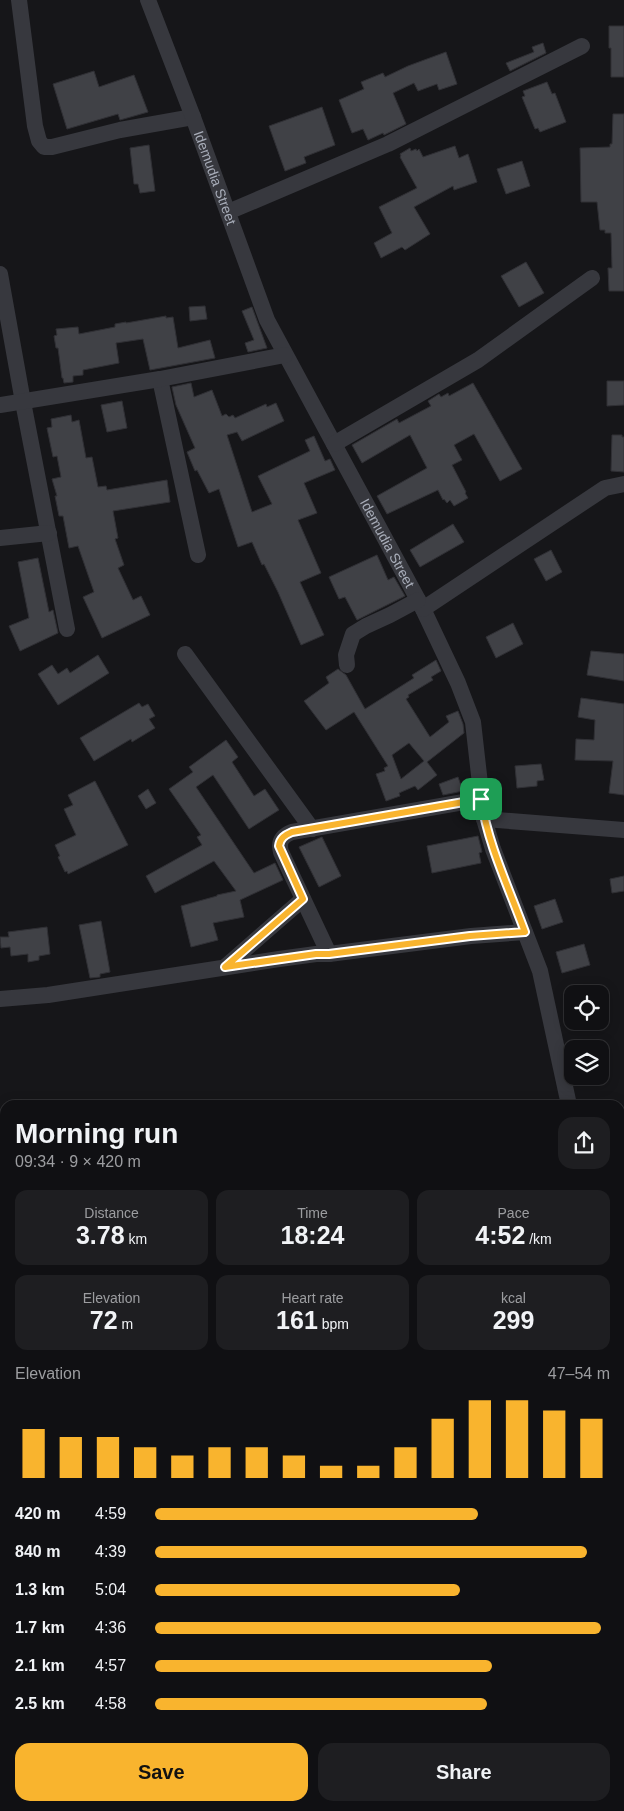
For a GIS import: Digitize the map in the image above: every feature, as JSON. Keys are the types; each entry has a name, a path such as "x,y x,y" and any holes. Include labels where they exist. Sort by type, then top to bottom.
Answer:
{"street":[{"path":"20,0 35,126 39,141 44,147 52,147 120,130 194,117"},
{"name":"Idemudia Street","path":"148,0 194,117 267,320 284,355 420,605 458,682 473,722 484,819 540,971 568,1100"},
{"path":"228,212 388,144 582,46"},
{"path":"0,274 67,629"},
{"path":"334,444 478,360 592,278"},
{"path":"0,405 160,379 284,355"},
{"path":"160,379 198,555"},
{"path":"347,665 346,655 353,634 390,615 420,605 605,488 624,484"},
{"path":"0,538 49,533"},
{"path":"185,654 312,829"},
{"path":"329,954 279,846 280,840 286,834 292,832 481,799"},
{"path":"484,819 624,830"},
{"path":"225,967 303,899"},
{"path":"0,999 48,995 316,954 329,954 470,936 525,932"}],"building":[{"path":"609,26 624,26 624,77 611,77"},
{"path":"543,43 546,53 510,71 506,63 534,52 532,47"},
{"path":"446,52 457,84 439,90 437,84 418,91 414,83 393,93 406,124 384,135 383,133 368,140 363,129 352,133 339,100 364,89 361,82 383,73 385,77"},
{"path":"94,71 99,87 134,75 148,112 120,120 118,114 67,129 53,84"},
{"path":"547,82 552,94 555,93 566,122 540,132 538,128 535,129 522,97 525,96 523,91"},
{"path":"322,107 335,145 304,157 306,163 285,171 269,126"},
{"path":"613,114 624,114 624,291 609,291 608,268 612,268 611,233 605,233 605,230 600,230 597,202 581,202 580,148 610,147 610,144 612,144"},
{"path":"149,145 155,191 140,193 138,184 134,184 130,148"},
{"path":"455,146 459,158 468,154 477,182 454,190 453,186 414,207 430,234 405,250 402,247 381,258 374,243 392,233 379,207 417,188 400,154 410,148 411,151 419,149 423,157"},
{"path":"522,161 530,186 506,194 497,169"},
{"path":"526,262 544,293 519,307 501,276"},
{"path":"205,306 207,319 190,321 189,307"},
{"path":"252,307 267,348 248,352 245,343 254,340 242,311"},
{"path":"166,316 166,318 173,317 178,348 210,340 215,358 150,370 143,339 116,343 119,363 83,370 83,375 73,376 73,382 64,383 54,336 57,335 56,329 78,327 79,334 115,327 115,324"},
{"path":"607,381 624,381 624,405 607,406"},
{"path":"191,383 194,397 212,390 222,416 226,414 229,417 233,415 235,418 266,404 267,407 276,403 284,421 242,441 237,432 227,435 252,512 272,504 258,476 310,451 305,440 314,436 325,461 330,459 335,470 304,483 317,513 298,520 321,573 300,582 324,635 301,645 278,592 264,564 262,565 252,542 238,547 219,489 209,493 197,470 195,471 187,452 195,448 176,405 172,387"},
{"path":"473,383 522,469 500,481 474,434 454,445 462,460 452,465 468,498 454,506 450,500 447,503 443,500 438,490 387,514 377,496 427,468 410,435 362,463 352,445 397,419 399,423 431,406 428,401 439,394 441,397 448,393 449,396"},
{"path":"122,401 127,428 107,432 101,405"},
{"path":"71,415 72,422 79,420 86,458 92,457 98,487 106,486 107,490 167,480 170,502 113,511 118,538 115,539 124,565 118,568 133,600 141,596 150,615 102,638 83,597 94,592 78,546 69,548 63,516 59,516 55,496 57,496 52,479 61,477 57,456 53,457 47,428 52,427 51,419"},
{"path":"612,435 622,435 624,437 624,472 611,471"},
{"path":"453,524 464,542 420,567 410,550"},
{"path":"551,550 562,572 546,581 534,559"},
{"path":"377,555 388,580 394,577 405,596 357,620 345,597 339,599 329,577"},
{"path":"38,558 49,612 53,610 58,633 20,651 9,626 29,618 18,562"},
{"path":"513,623 523,644 496,658 486,637"},
{"path":"591,651 624,654 624,681 587,675"},
{"path":"98,655 109,673 58,705 38,674 52,665 58,674 67,668 70,673"},
{"path":"436,660 441,671 431,677 433,680 408,695 409,697 406,699 430,737 449,722 446,716 458,711 464,733 427,762 437,775 418,790 415,786 399,793 400,796 386,801 376,774 385,771 384,768 388,766 354,712 326,730 304,701 329,683 326,677 338,669 346,675 365,709 414,678 412,675","holes":["409,743 424,761 401,779 392,755"]},
{"path":"581,698 624,704 624,795 609,793 613,761 575,760 576,739 594,740 595,720 578,717"},
{"path":"139,703 142,707 148,704 155,716 149,719 155,728 132,742 131,739 94,761 80,738"},
{"path":"226,740 238,757 232,762 254,796 265,789 279,810 249,829 213,775 196,787 254,873 275,863 283,880 240,900 244,917 213,923 218,940 191,947 181,906 236,891 214,861 155,893 146,876 202,845 197,837 201,835 169,789 193,772 189,767"},
{"path":"541,764 544,780 537,781 537,786 517,788 515,766"},
{"path":"458,777 463,791 443,795 439,784"},
{"path":"95,781 128,845 68,874 67,871 65,872 58,857 60,856 55,845 76,835 64,809 73,805 68,795"},
{"path":"148,789 156,803 146,809 138,796"},
{"path":"478,836 482,852 479,853 481,863 432,873 427,846"},
{"path":"322,837 341,876 319,887 299,847"},
{"path":"624,876 624,891 612,893 610,879"},
{"path":"555,899 563,922 542,929 534,906"},
{"path":"101,921 110,972 100,974 100,977 90,978 79,925"},
{"path":"47,927 50,954 39,956 39,960 28,962 28,954 11,956 10,947 1,948 0,937 9,937 8,932"},
{"path":"584,944 590,965 562,973 556,952"}],"route":[{"path":"481,799 484,819 525,932 470,936 225,967 303,899 280,852 280,840 286,834 481,799"}]}
